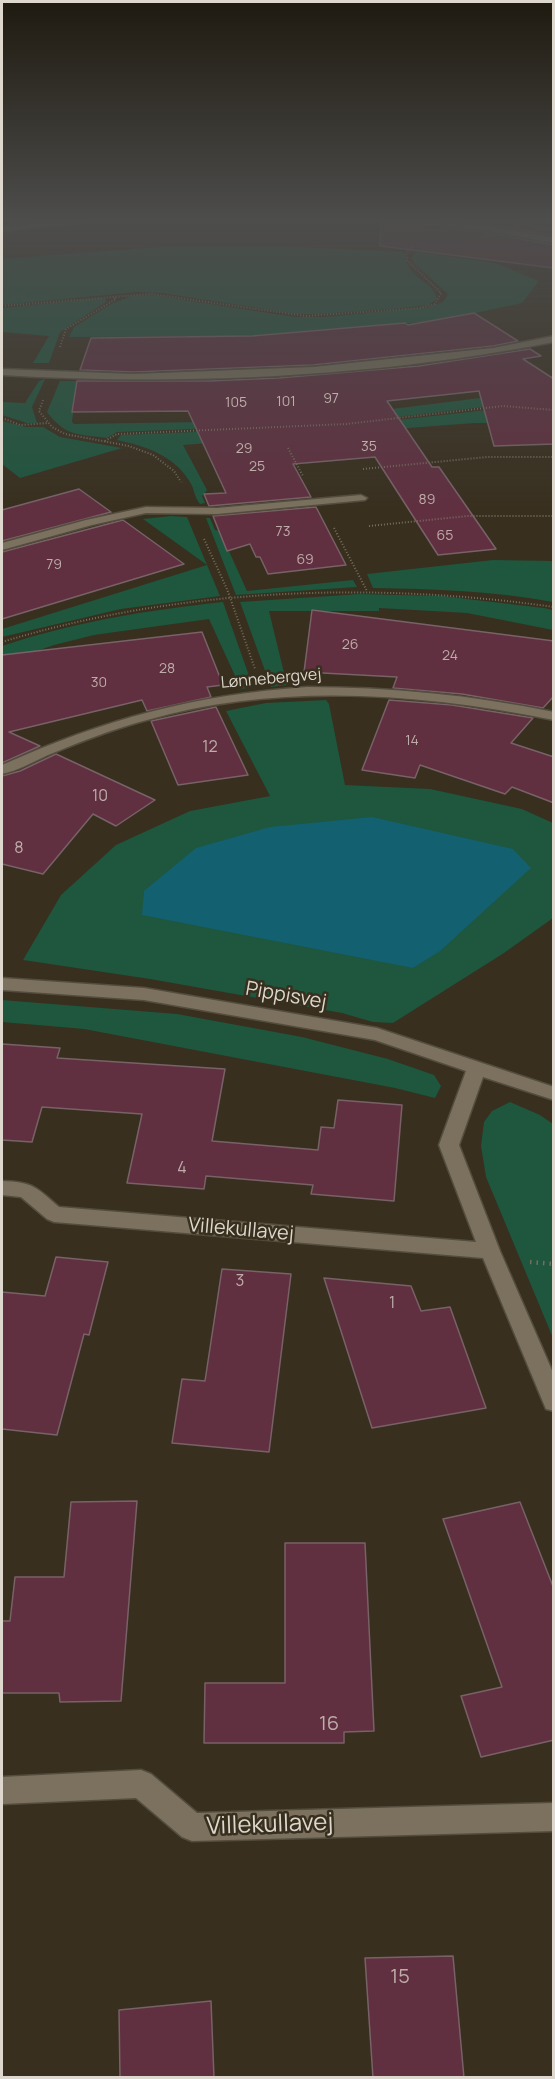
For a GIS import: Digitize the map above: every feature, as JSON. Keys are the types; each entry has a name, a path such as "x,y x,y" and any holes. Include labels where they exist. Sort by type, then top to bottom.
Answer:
{"street":[{"path":"2,372 134,377 313,370 493,351 554,339"},
{"path":"2,547 90,522 146,510 217,511 361,498"},
{"name":"Lønnebergvej","path":"2,770 91,733 150,715 190,705 264,695 316,692 398,692 475,700 554,716"},
{"name":"Pippisvej","path":"2,984 144,994 377,1034 554,1094"},
{"path":"477,1067 449,1145 490,1251 554,1402"},
{"name":"Villekullavej","path":"2,1188 26,1190 54,1214 490,1251"},
{"name":"Villekullavej","path":"2,1791 141,1784 192,1827 554,1817"}],"path":[{"path":"104,441 117,434 346,424 503,406 554,410"},
{"path":"2,418 20,425 49,423"},
{"path":"554,457 487,458 345,471 377,525 468,516 554,516"},
{"path":"2,642 71,623 127,611 297,594 429,592 500,598 554,607"}],"green space":[{"path":"2,319 80,319 60,332 49,363 33,363 49,336 2,332"},
{"path":"87,319 457,319 464,344 471,349 457,351 423,322 249,336 69,337 74,327"},
{"path":"45,379 32,407 37,423 27,423 2,415 2,402 25,403 39,381"},
{"path":"60,381 77,381 72,422 74,424 203,422 376,411 488,397 510,404 344,423 117,432 107,438 73,433 60,426 47,412"},
{"path":"514,407 553,423 474,423 183,445 207,490 202,496 205,503 200,504 190,482 167,458 138,445 117,440 121,435 342,426"},
{"path":"2,421 26,427 43,427 60,437 122,448 20,478 2,464"},
{"path":"187,517 220,596 121,609 2,637 2,629 207,565 143,519"},
{"path":"206,518 210,518 215,530 220,531 247,591 353,580 357,587 236,595"},
{"path":"493,560 553,561 553,602 463,591 373,588 367,574"},
{"path":"360,594 442,596 544,608 553,610 553,630 467,613 379,608 379,611 269,611 287,685 271,687 240,602"},
{"path":"223,602 253,687 241,689 209,619 94,635 54,645 2,663 2,646 56,630 111,618"},
{"path":"326,700 329,704 345,785 430,789 522,809 553,823 553,918 504,953 393,1023 373,1022 342,1013 150,979 23,960 61,895 116,845 190,811 270,796 226,711 266,703"},
{"path":"2,1000 177,1014 302,1037 388,1059 434,1075 441,1086 435,1098 395,1088 84,1029 2,1022"},
{"path":"510,1102 540,1115 553,1124 553,1338 486,1177 481,1146 484,1122 492,1111"}],"water":[{"path":"372,817 513,849 531,868 440,951 413,968 142,915 144,891 196,848 270,827"}],"building":[{"path":"441,319 483,319 518,341 493,346 313,365 134,372 80,370 91,338 252,336 405,323 408,325"},
{"path":"530,349 541,356 523,359 554,379 554,444 494,446 479,391 387,401 432,467 439,467 496,549 438,555 375,457 293,464 311,497 209,506 204,494 226,493 188,411 72,412 77,381 209,381 279,378 419,366"},
{"path":"79,489 111,512 2,541 2,510"},
{"path":"316,507 346,565 268,574 260,557 256,557 250,544 227,551 213,516"},
{"path":"123,520 184,564 2,619 2,552"},
{"path":"312,610 554,641 554,696 543,708 462,694 393,688 397,677 304,672"},
{"path":"202,632 223,685 207,687 211,697 147,711 142,700 9,732 40,746 2,763 2,655"},
{"path":"389,700 452,705 533,718 511,743 554,757 554,803 512,787 505,794 420,765 415,778 362,770"},
{"path":"216,707 248,775 178,785 151,721"},
{"path":"56,754 155,800 116,826 93,814 43,874 2,864 2,776 20,771"},
{"path":"2,1044 60,1048 57,1058 225,1069 212,1141 318,1150 321,1127 334,1128 338,1100 402,1105 394,1201 311,1194 313,1185 206,1176 204,1189 127,1183 142,1114 42,1107 32,1142 2,1140"},
{"path":"56,1257 108,1262 89,1335 84,1334 57,1435 2,1429 2,1292 45,1296"},
{"path":"222,1269 291,1274 269,1452 172,1443 182,1379 205,1381"},
{"path":"324,1278 411,1286 421,1311 450,1307 486,1408 372,1428"},
{"path":"137,1501 121,1701 60,1702 59,1693 2,1693 2,1621 10,1621 15,1577 64,1577 71,1502"},
{"path":"520,1502 554,1589 554,1740 481,1757 461,1696 502,1687 443,1519"},
{"path":"285,1543 365,1543 374,1731 344,1732 344,1743 204,1743 205,1683 285,1683"},
{"path":"453,1956 464,2078 373,2078 365,1958"},
{"path":"211,2001 214,2078 120,2078 119,2010"}]}
